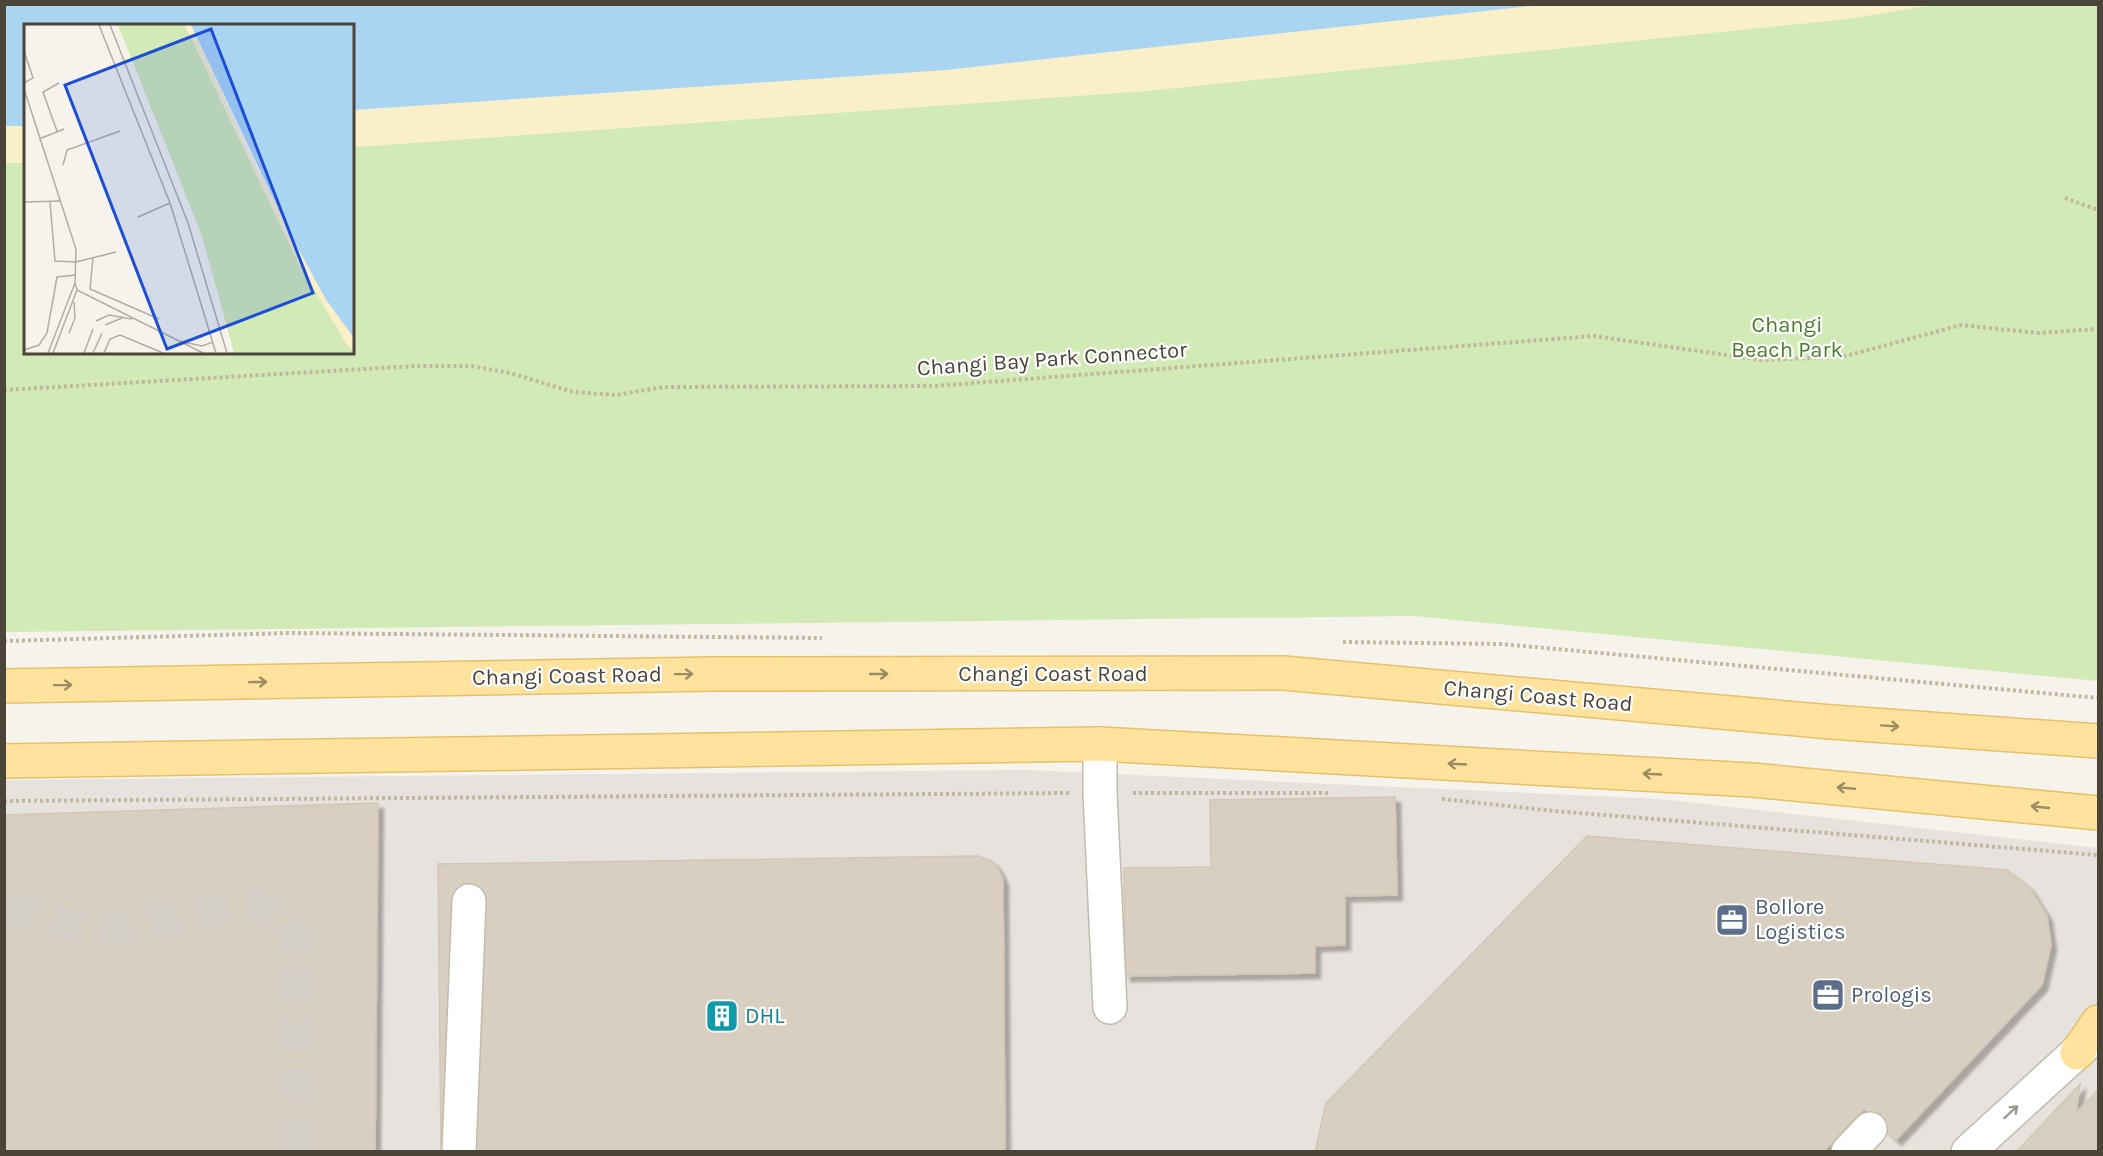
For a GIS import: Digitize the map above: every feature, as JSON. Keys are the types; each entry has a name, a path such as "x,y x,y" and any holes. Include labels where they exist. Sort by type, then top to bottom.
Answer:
{"main road":[{"name":"Changi Coast Road","path":"4,686 714,674 1283,673 1831,722 2098,741"},
{"path":"4,761 1100,744 1752,780 2098,813"},
{"path":"2088,1043 2098,1022"}],"street":[{"path":"1100,744 1100,793 1110,1007"},
{"path":"459,1152 468,901"},
{"path":"1968,1152 2088,1043"}],"path":[{"path":"2065,198 2098,210"},
{"name":"Changi Bay Park Connector","path":"4,390 416,366 472,366 510,373 573,392 616,395 663,387 934,386 1594,336 1761,360 1842,357 1961,325 2038,333 2098,329"},
{"path":"4,801 1338,793"},
{"path":"1431,798 1566,812 2098,855"}],"shaded area":[{"path":"1027,770 1660,799 2098,848 2098,1151 5,1151 4,780"}],"green space":[{"name":"Changi Beach Park","path":"1932,5 2098,5 2098,681 1414,616 5,632 4,163 24,163 24,354 354,354 354,147 1145,91 1846,19"}],"sand":[{"path":"1540,5 1932,5 1846,19 1145,91 354,147 354,110 946,70"},
{"path":"4,126 24,126 24,163 5,163"}],"water":[{"path":"5,4 1540,5 946,70 354,110 354,24 24,24 24,126 5,126"}],"building":[{"path":"1395,797 1397,895 1345,896 1345,945 1315,946 1315,973 1125,976 1124,868 1211,867 1210,800"},
{"path":"378,803 375,1152 4,1152 4,815"},
{"path":"1587,836 2007,870 2028,886 2047,916 2051,945 2042,985 1896,1140 1864,1109 1823,1152 1315,1152 1326,1103"},
{"name":"DHL","path":"978,856 992,861 1003,880 1005,1152 441,1152 438,864"},
{"path":"2080,1084 2076,1113 2098,1090 2098,1152 2016,1152"}],"tunnel":[{"path":"4,910 29,913 104,931 216,910 262,907 289,921 296,944 299,1152"}],"place":[{"name":"Bollore Logistics","path":"1732,920"},
{"name":"Prologis","path":"1828,995"},
{"name":"DHL","path":"722,1016"}]}
